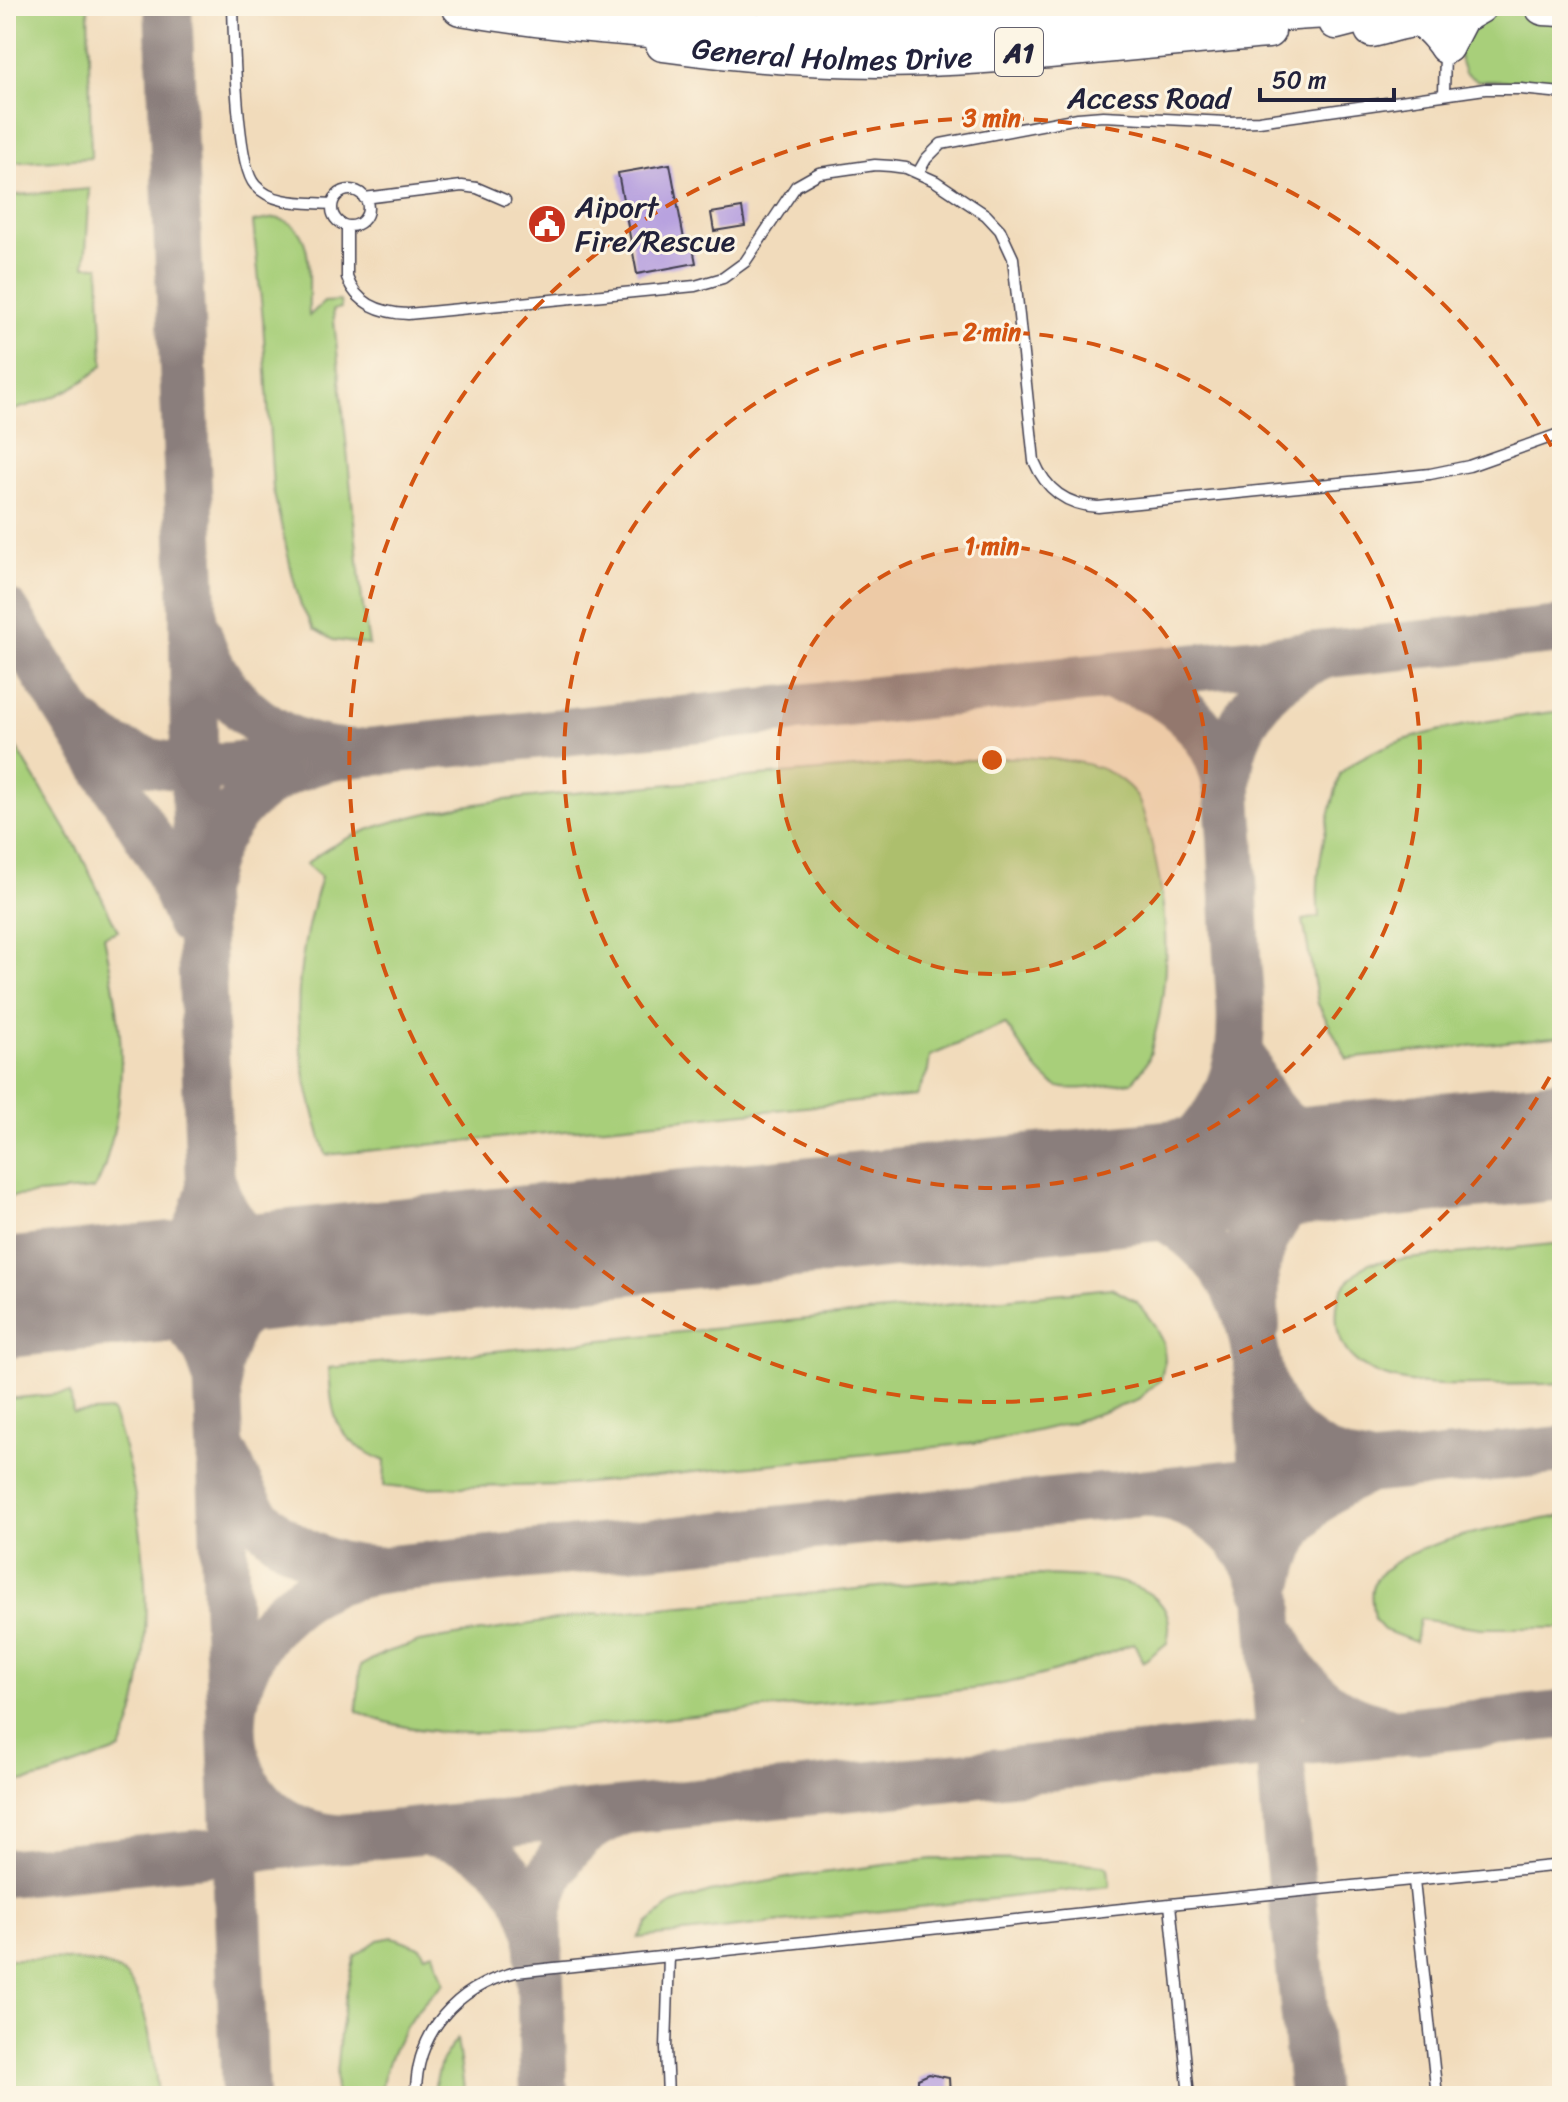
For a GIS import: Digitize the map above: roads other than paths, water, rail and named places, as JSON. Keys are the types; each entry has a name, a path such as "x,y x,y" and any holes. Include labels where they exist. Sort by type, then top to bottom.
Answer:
{"highway":[{"name":"General Holmes Drive","path":"461,6 547,20 621,38 716,52 882,60 1320,26 1398,6"},
{"name":"General Holmes Drive","path":"774,6 868,20"},
{"path":"547,20 728,32 868,20 988,30 1364,6"},
{"path":"1320,26 1373,31 1418,20 1432,27 1446,46 1461,17 1480,6"},
{"path":"1544,6 1562,7"}],"lane":[{"path":"233,6 242,147 248,175 254,184 285,201 332,204"},
{"path":"1444,94 1446,46"},
{"name":"Access Road","path":"918,173 926,159 941,144 1078,118 1117,116 1259,121 1444,94 1521,89 1562,93"},
{"path":"347,226 349,284 372,307 388,313 408,314 711,283 745,262 789,195 806,179 830,170 875,165 906,168 950,189 986,215 1007,243 1016,276 1034,461 1045,482 1056,493 1083,506 1430,474 1469,466 1562,433"},
{"path":"364,198 462,186 477,188 505,200"},
{"path":"344,191 355,191 367,203 367,215 359,224 347,226 336,221 332,204 344,191"},
{"path":"416,2096 417,2071 433,2027 450,2006 473,1989 493,1978 516,1972 1562,1865"},
{"path":"1414,1881 1437,2096"},
{"path":"1170,1904 1189,2096"},
{"path":"668,2096 669,1956"}],"place":[{"name":"Aiport Fire/Rescue","path":"547,224"}]}
